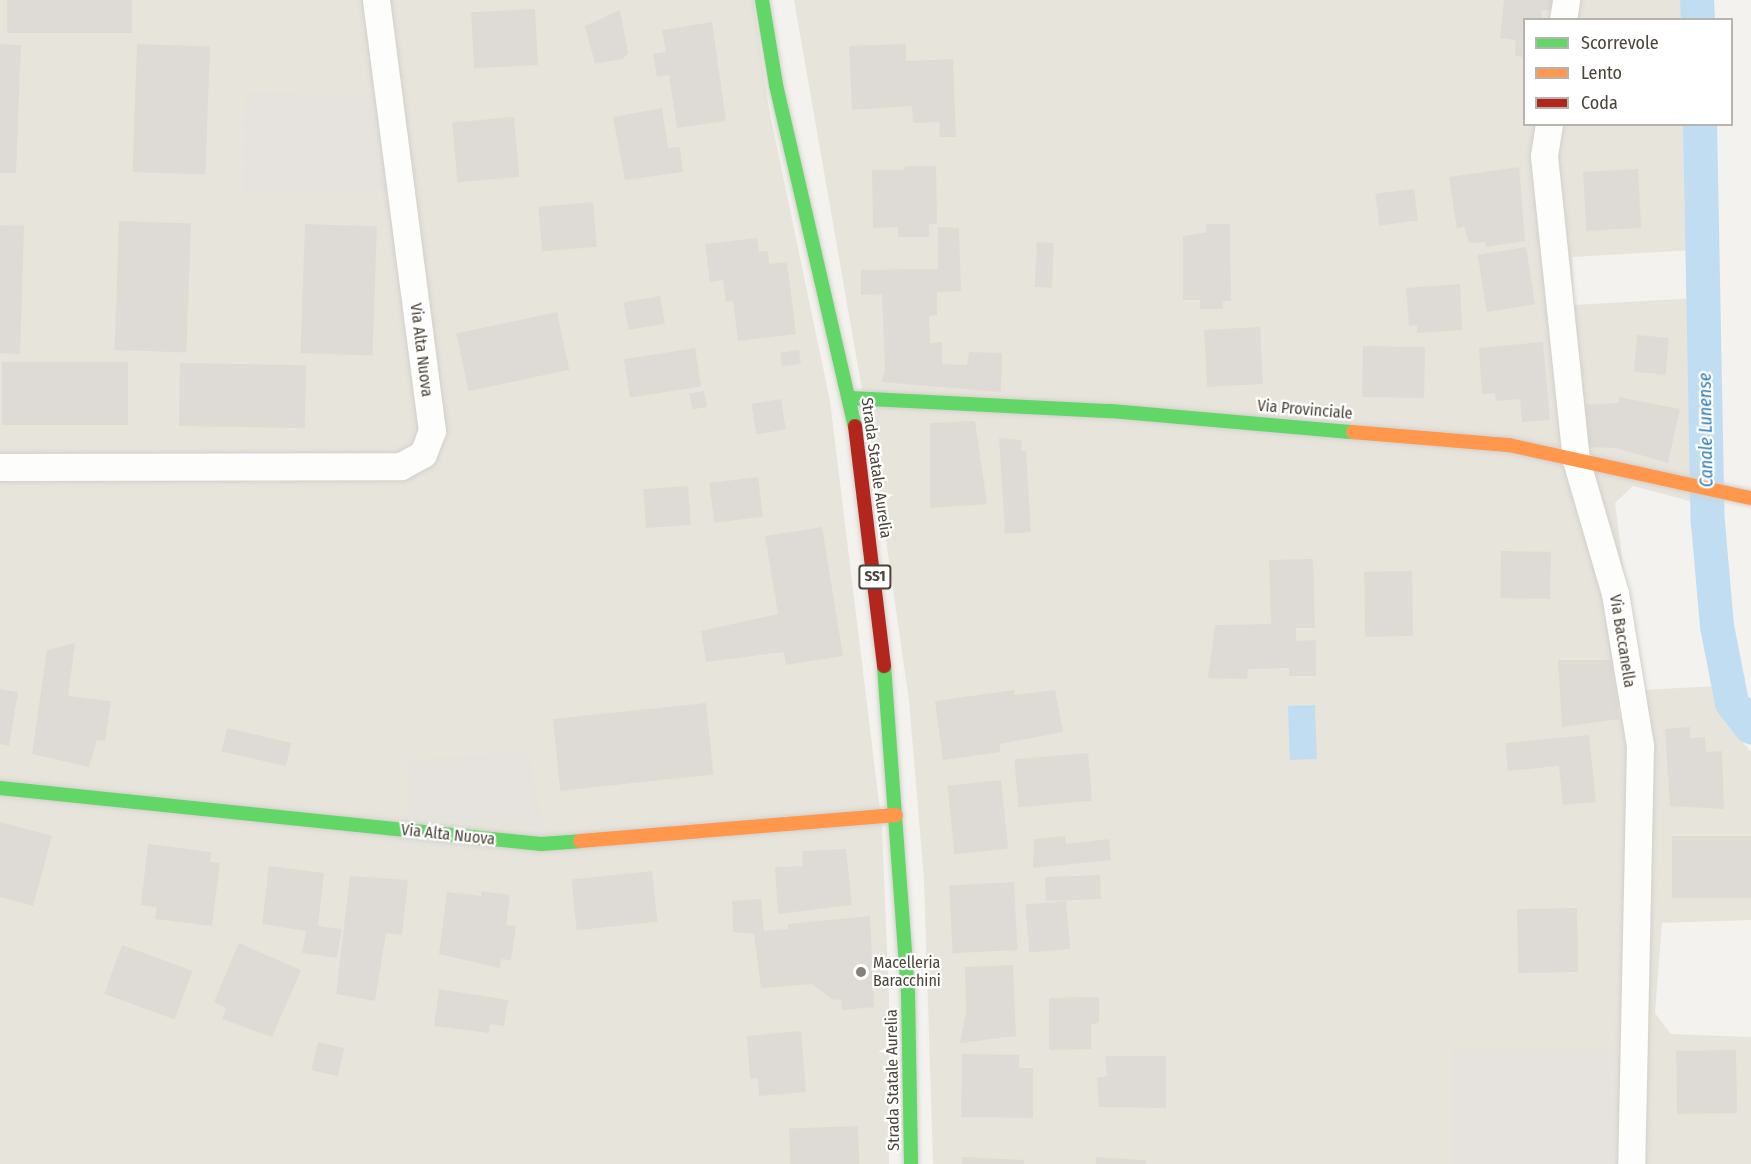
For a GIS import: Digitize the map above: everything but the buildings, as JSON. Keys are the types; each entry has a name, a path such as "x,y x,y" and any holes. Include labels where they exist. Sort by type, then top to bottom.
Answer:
{"street":[{"name":"Via Alta Nuova","path":"0,467 402,466 423,454 432,431 376,0"},
{"name":"Strada Statale Aurelia","path":"762,0 776,85 850,398 879,612 908,991 911,1164"},
{"path":"1563,18 1566,0"},
{"path":"1579,0 1590,0"},
{"name":"Via Baccanella","path":"1548,126 1544,156 1576,460 1615,593 1640,746 1632,1164"},
{"name":"Via Provinciale","path":"850,398 1230,420 1509,445 1751,498"},
{"name":"Via Alta Nuova","path":"0,788 541,844 896,815"}],"shaded area":[{"path":"0,0 753,0 769,109 830,401 882,827 889,999 889,1164 0,1164"},
{"path":"794,0 1690,0 1691,18 1523,18 1523,126 1692,126 1693,250 1572,257 1574,305 1697,298 1697,503 1633,486 1615,503 1639,690 1720,686 1737,736 1751,752 1751,920 1662,923 1655,1013 1671,1034 1751,1037 1751,1164 933,1164 924,880 909,701 876,470"},
{"path":"244,92 375,96 389,191 243,191"},
{"path":"528,752 544,829 406,816 408,759"},
{"path":"1452,1049 1616,1049 1616,1164 1452,1164"}],"water":[{"path":"1315,705 1317,759 1290,760 1288,706"}],"waterway":[{"name":"Canale Lunense","path":"1697,0 1698,18"},
{"name":"Canale Lunense","path":"1700,126 1708,523 1717,626 1732,703 1751,727"}],"traffic: fast":[{"path":"762,0 776,85 855,426"},
{"path":"850,398 1111,411 1353,432"},
{"path":"884,666 908,991 911,1164"},
{"path":"0,788 541,844 580,841"}],"traffic: slow":[{"path":"1353,432 1509,445 1751,498"},
{"path":"580,841 896,815"}],"traffic: jam":[{"path":"855,426 884,666"}],"place":[{"name":"Macelleria Baracchini","path":"861,972"}]}
